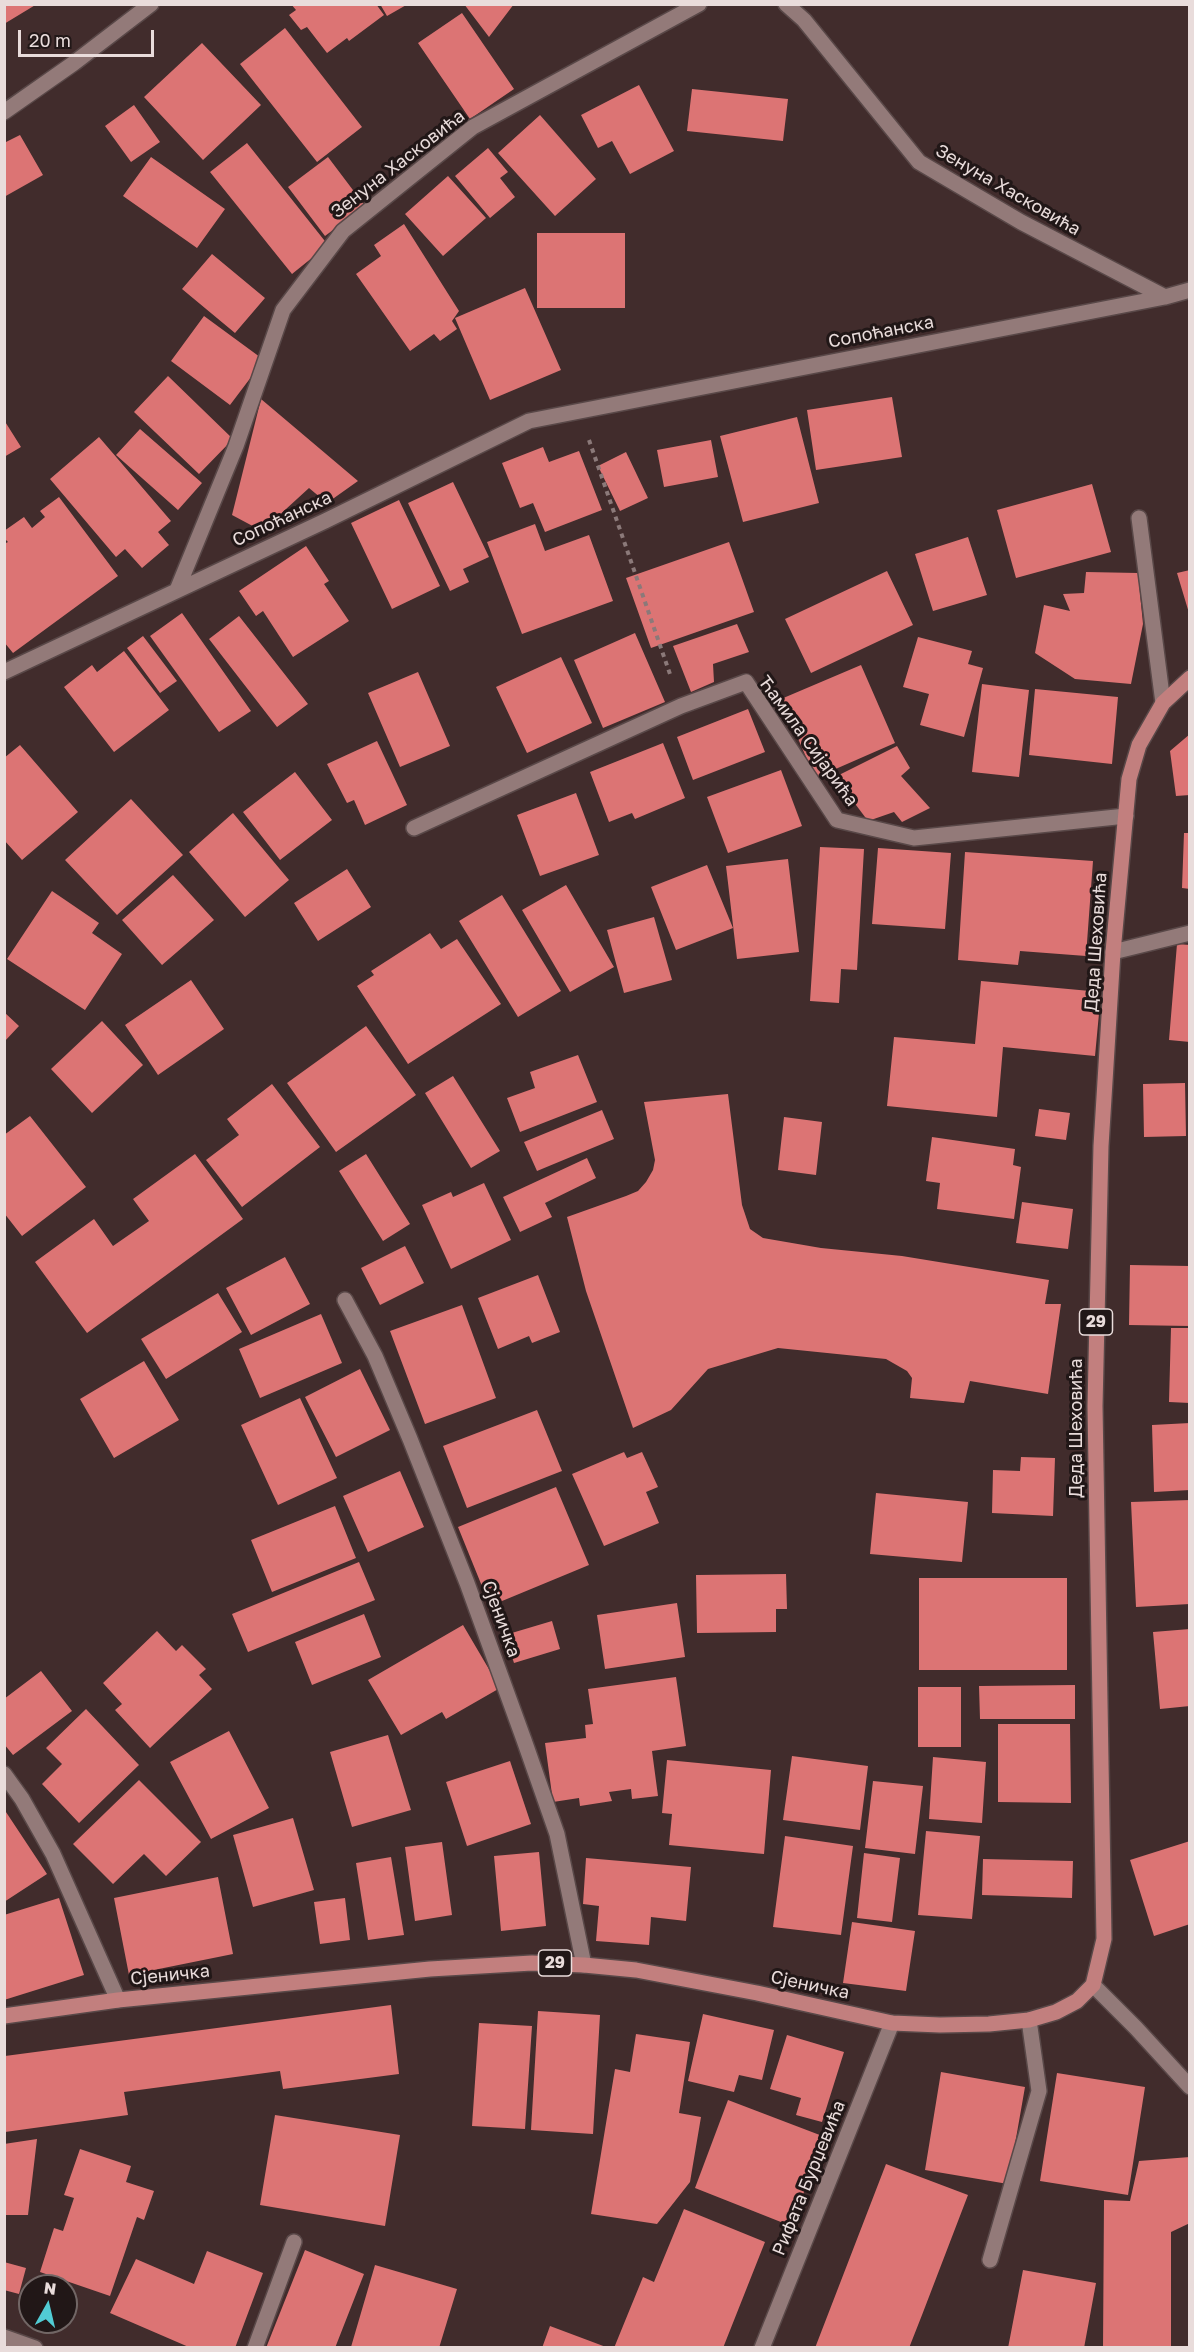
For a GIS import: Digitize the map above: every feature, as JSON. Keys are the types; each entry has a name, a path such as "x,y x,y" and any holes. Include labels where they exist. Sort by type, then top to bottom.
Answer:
{"main road":[{"name":"Деда Шеховића","path":"1093,1985 1100,1964 1104,1930 1103,1782 1096,1532 1096,1371 1101,1146 1113,952 1129,779 1139,746 1163,703 1190,678"},
{"name":"Сјеничка","path":"4,2016 118,2000 485,1965 532,1963 636,1970 892,2023 979,2025 1029,2020 1056,2012 1077,2001 1093,1985"}],"street":[{"path":"4,112 74,63 151,4"},
{"name":"Зенуна Хасковића","path":"177,590 236,446 283,310 343,231 473,128 699,4"},
{"name":"Зенуна Хасковића","path":"786,4 804,20 919,162 1022,222 1164,297"},
{"name":"Сопоћанска","path":"4,672 325,521 529,421 1164,297 1190,290"},
{"path":"1139,518 1163,703"},
{"name":"Ћамила Сијарића","path":"414,828 681,706 746,682 837,820 914,838 1126,816"},
{"path":"1113,952 1190,933"},
{"name":"Сјеничка","path":"345,1300 375,1356 410,1439 467,1582 524,1740 557,1834 584,1965"},
{"name":"Сјеничка","path":"4,1774 22,1799 53,1854 118,2000"},
{"path":"1093,1985 1190,2086"},
{"path":"990,2260 1039,2091 1029,2020"},
{"name":"Рифата Бурџевића","path":"762,2348 892,2023"},
{"path":"255,2348 294,2242"},
{"path":"4,2337 35,2348"}],"path":[{"path":"579,411 681,706"}],"building":[{"path":"4,4 37,4 4,24"},
{"path":"291,4 376,4 384,15 349,41 347,38 327,53 307,27 301,30 289,15 296,10"},
{"path":"380,4 408,4 387,16"},
{"path":"464,4 514,4 489,37"},
{"path":"462,13 514,89 470,119 418,43"},
{"path":"285,28 362,127 317,162 240,64"},
{"path":"202,43 261,105 203,160 144,97"},
{"path":"639,85 674,151 630,174 612,141 598,148 581,115"},
{"path":"692,89 788,99 783,141 687,131"},
{"path":"134,105 160,142 131,162 105,126"},
{"path":"540,115 596,179 555,216 498,153"},
{"path":"20,135 43,175 4,197 4,143"},
{"path":"247,143 328,245 292,274 210,172"},
{"path":"488,148 508,172 500,178 515,197 490,218 455,176"},
{"path":"151,157 225,209 197,248 123,196"},
{"path":"328,157 365,206 325,236 288,187"},
{"path":"448,176 486,218 443,256 405,214"},
{"path":"404,224 459,311 452,321 457,329 440,341 434,334 410,351 356,274 381,256 374,245"},
{"path":"537,233 625,233 625,308 537,308"},
{"path":"212,254 265,298 235,333 182,289"},
{"path":"525,288 561,370 490,400 455,318"},
{"path":"204,316 264,360 230,405 171,361"},
{"path":"168,376 233,439 199,474 134,412"},
{"path":"892,397 902,457 816,470 807,410"},
{"path":"261,399 358,481 327,503 309,488 262,531 232,515"},
{"path":"797,417 819,503 743,522 720,436"},
{"path":"4,420 21,447 4,457"},
{"path":"140,429 202,483 178,510 116,455"},
{"path":"99,437 171,521 158,532 169,545 142,568 125,549 116,557 50,479"},
{"path":"711,440 718,477 664,487 657,450"},
{"path":"543,447 549,462 579,451 602,510 545,532 533,503 520,508 502,463"},
{"path":"626,452 648,498 620,511 598,466"},
{"path":"453,482 489,557 463,569 469,582 450,591 408,503"},
{"path":"1092,484 1111,552 1016,578 997,510"},
{"path":"59,497 118,576 13,653 4,642 4,544 8,542 4,538 4,531 24,517 32,528 45,517 40,511"},
{"path":"399,500 440,586 392,609 351,523"},
{"path":"535,524 545,551 589,535 613,601 522,634 487,542"},
{"path":"968,537 987,595 933,611 915,554"},
{"path":"729,542 754,612 651,648 626,578"},
{"path":"306,546 329,581 324,584 349,621 293,657 263,611 256,616 239,591"},
{"path":"1190,570 1190,613 1189,613 1177,573"},
{"path":"887,571 913,625 811,673 785,619"},
{"path":"1086,572 1138,573 1143,624 1131,684 1075,679 1035,653 1044,605 1070,611 1063,594 1084,593"},
{"path":"182,613 251,711 219,732 150,636"},
{"path":"239,616 308,704 277,727 209,639"},
{"path":"737,624 749,652 713,664 714,682 691,692 673,646"},
{"path":"635,633 665,702 603,728 574,660"},
{"path":"143,636 177,681 160,693 127,648"},
{"path":"918,637 972,651 968,664 983,668 964,737 920,725 929,694 903,687"},
{"path":"124,651 169,710 114,752 64,687 92,665 97,672"},
{"path":"561,657 592,723 527,753 496,687"},
{"path":"861,665 895,743 815,778 781,699"},
{"path":"418,672 450,746 400,767 368,693"},
{"path":"982,684 1029,690 1019,777 972,772"},
{"path":"1035,689 1118,697 1112,764 1029,755"},
{"path":"748,709 765,752 693,780 677,737"},
{"path":"1190,734 1190,795 1176,796 1170,751"},
{"path":"377,741 407,805 365,825 354,800 347,803 327,764"},
{"path":"663,743 685,798 635,819 632,813 609,822 590,772"},
{"path":"20,745 78,812 22,860 4,840 4,758"},
{"path":"897,746 910,768 901,776 930,808 902,822 894,812 868,821 835,777"},
{"path":"781,770 802,826 728,853 707,797"},
{"path":"295,772 332,820 280,860 243,812"},
{"path":"576,793 599,855 540,876 517,815"},
{"path":"131,799 183,855 117,915 65,860"},
{"path":"233,813 289,880 245,917 189,852"},
{"path":"1184,833 1190,833 1190,889 1182,888"},
{"path":"820,847 864,849 857,970 841,969 839,1003 810,1001"},
{"path":"878,848 951,853 945,929 872,924"},
{"path":"965,852 1093,861 1086,956 1020,951 1018,965 958,960"},
{"path":"788,859 799,952 737,959 726,866"},
{"path":"707,865 733,928 676,950 651,887"},
{"path":"347,869 371,907 318,941 294,903"},
{"path":"173,875 214,920 162,965 122,920"},
{"path":"566,885 614,967 570,992 522,910"},
{"path":"52,891 99,923 92,933 122,954 85,1010 7,959"},
{"path":"502,895 561,991 518,1017 459,921"},
{"path":"654,917 672,980 624,993 607,930"},
{"path":"430,933 441,949 457,939 501,1004 408,1064 357,986 374,975 371,971"},
{"path":"1177,944 1190,945 1190,1042 1169,1040"},
{"path":"191,980 224,1029 158,1075 125,1025"},
{"path":"981,981 1101,992 1095,1056 1003,1047 997,1117 887,1106 894,1037 975,1044"},
{"path":"4,1012 19,1026 4,1042"},
{"path":"102,1021 143,1065 92,1113 51,1069"},
{"path":"366,1026 416,1095 336,1152 287,1083"},
{"path":"578,1055 597,1102 520,1132 507,1098 535,1088 530,1072"},
{"path":"453,1076 500,1151 471,1168 425,1093"},
{"path":"1185,1083 1186,1136 1144,1137 1143,1084"},
{"path":"272,1084 320,1147 242,1207 206,1160 239,1135 227,1119"},
{"path":"728,1094 742,1205 750,1229 763,1238 821,1248 902,1256 1049,1280 1045,1304 1061,1304 1048,1394 970,1381 964,1403 910,1398 912,1378 907,1371 886,1359 778,1348 708,1369 671,1410 633,1428 586,1291 567,1217 638,1191 646,1182 653,1170 655,1160 644,1102"},
{"path":"1039,1109 1070,1113 1066,1140 1035,1136"},
{"path":"602,1110 614,1139 537,1171 524,1142"},
{"path":"30,1116 86,1187 22,1236 4,1213 4,1135"},
{"path":"784,1117 822,1122 816,1175 778,1170"},
{"path":"932,1137 1015,1149 1013,1165 1021,1167 1014,1219 937,1209 940,1183 926,1181"},
{"path":"195,1154 243,1219 87,1333 35,1262 94,1219 113,1246 149,1221 133,1199"},
{"path":"366,1154 410,1224 383,1241 339,1171"},
{"path":"587,1158 596,1178 545,1203 552,1217 520,1232 503,1197"},
{"path":"484,1183 511,1240 451,1269 422,1205 451,1192 453,1197"},
{"path":"1022,1202 1073,1209 1068,1249 1016,1243"},
{"path":"405,1246 424,1283 380,1305 361,1268"},
{"path":"285,1257 310,1304 251,1335 226,1288"},
{"path":"1130,1265 1190,1266 1190,1326 1129,1325"},
{"path":"538,1275 560,1332 532,1343 529,1336 498,1349 478,1298"},
{"path":"218,1293 242,1332 166,1379 141,1339"},
{"path":"462,1305 496,1398 425,1424 390,1331"},
{"path":"321,1314 342,1363 260,1398 239,1349"},
{"path":"1171,1328 1190,1328 1190,1403 1169,1402"},
{"path":"144,1361 179,1420 114,1458 80,1399"},
{"path":"360,1369 390,1430 336,1457 305,1397"},
{"path":"300,1398 337,1478 278,1505 241,1425"},
{"path":"537,1410 562,1471 467,1508 443,1446"},
{"path":"1190,1423 1190,1490 1154,1492 1152,1425"},
{"path":"624,1452 627,1458 642,1452 658,1487 646,1492 659,1523 604,1546 572,1474"},
{"path":"1021,1457 1055,1458 1053,1516 992,1513 993,1470 1020,1471"},
{"path":"400,1471 424,1527 368,1552 343,1496"},
{"path":"556,1487 589,1565 490,1606 458,1527"},
{"path":"876,1493 968,1502 962,1562 870,1554"},
{"path":"1190,1500 1190,1604 1136,1607 1131,1502"},
{"path":"335,1506 356,1558 272,1592 251,1540"},
{"path":"359,1562 375,1600 248,1652 232,1614"},
{"path":"786,1574 787,1609 776,1609 776,1632 697,1633 696,1575"},
{"path":"919,1578 1067,1578 1067,1670 919,1670"},
{"path":"677,1603 685,1657 605,1669 597,1615"},
{"path":"364,1614 381,1657 312,1685 295,1642"},
{"path":"552,1621 560,1649 514,1663 505,1635"},
{"path":"463,1625 500,1688 446,1719 442,1712 401,1735 368,1680"},
{"path":"1190,1629 1190,1706 1160,1709 1153,1632"},
{"path":"157,1631 176,1651 182,1645 206,1669 199,1675 212,1689 150,1748 115,1710 122,1704 103,1683"},
{"path":"41,1671 72,1711 13,1755 4,1744 4,1699"},
{"path":"676,1677 686,1746 652,1751 658,1796 632,1799 631,1789 609,1792 612,1801 580,1806 579,1798 553,1802 545,1743 586,1738 585,1725 593,1724 588,1689"},
{"path":"1075,1685 1075,1719 980,1719 979,1686"},
{"path":"918,1687 961,1687 961,1747 918,1747"},
{"path":"86,1709 139,1765 79,1823 42,1784 62,1764 46,1748"},
{"path":"998,1724 1070,1724 1071,1803 998,1802"},
{"path":"229,1731 269,1808 211,1839 170,1762"},
{"path":"388,1735 411,1810 352,1827 330,1752"},
{"path":"792,1756 868,1766 860,1830 783,1820"},
{"path":"933,1757 986,1762 982,1823 929,1819"},
{"path":"667,1760 771,1770 764,1854 669,1845 672,1814 662,1813"},
{"path":"510,1761 531,1824 467,1846 446,1782"},
{"path":"139,1780 201,1842 166,1876 144,1854 113,1884 73,1844"},
{"path":"873,1781 923,1786 915,1854 865,1848"},
{"path":"4,1809 47,1874 4,1902"},
{"path":"293,1818 314,1890 253,1907 233,1835"},
{"path":"926,1831 980,1836 972,1919 918,1915"},
{"path":"785,1836 853,1846 841,1935 773,1927"},
{"path":"1190,1841 1190,1924 1154,1936 1130,1860"},
{"path":"442,1842 452,1915 415,1921 405,1847"},
{"path":"539,1852 546,1926 501,1931 494,1856"},
{"path":"864,1853 900,1858 892,1922 857,1918"},
{"path":"391,1857 404,1935 368,1940 356,1863"},
{"path":"586,1858 691,1867 686,1921 651,1917 649,1945 596,1941 599,1906 583,1904"},
{"path":"983,1859 1073,1861 1072,1898 982,1895"},
{"path":"218,1877 233,1954 129,1975 114,1898"},
{"path":"59,1898 84,1975 4,2000 4,1915"},
{"path":"345,1898 350,1940 320,1944 314,1902"},
{"path":"852,1922 915,1931 906,1991 843,1983"},
{"path":"391,2005 399,2074 283,2089 280,2071 124,2092 128,2115 5,2132 5,2056"},
{"path":"538,2011 600,2015 593,2134 531,2130"},
{"path":"703,2014 774,2030 762,2080 739,2075 734,2092 688,2081"},
{"path":"479,2023 532,2026 525,2129 472,2126"},
{"path":"636,2034 690,2042 679,2113 701,2117 690,2182 657,2224 591,2214 615,2069 630,2072"},
{"path":"787,2035 844,2052 822,2122 796,2115 801,2098 770,2089"},
{"path":"941,2072 1025,2087 1008,2184 925,2170"},
{"path":"1057,2073 1145,2087 1128,2195 1040,2181"},
{"path":"728,2100 825,2137 791,2226 695,2188"},
{"path":"275,2115 400,2135 385,2226 260,2205"},
{"path":"37,2139 28,2215 4,2215 4,2144"},
{"path":"80,2149 131,2166 126,2182 154,2191 144,2220 137,2217 110,2296 78,2285 78,2274 40,2272 54,2228 63,2231 74,2198 64,2195"},
{"path":"1190,2157 1190,2223 1171,2232 1171,2348 1103,2348 1104,2200 1130,2201 1139,2161"},
{"path":"886,2164 968,2195 922,2315 909,2348 815,2348"},
{"path":"684,2209 765,2242 723,2348 614,2348 643,2277 654,2282"},
{"path":"305,2250 364,2274 335,2348 266,2348"},
{"path":"207,2251 263,2273 235,2348 191,2348 110,2313 136,2259 194,2284"},
{"path":"4,2262 26,2268 24,2274 18,2274 18,2294 4,2290"},
{"path":"375,2265 457,2289 439,2348 351,2347"},
{"path":"1023,2270 1096,2283 1084,2348 1008,2348"},
{"path":"550,2326 606,2347 606,2348 542,2348"}]}
